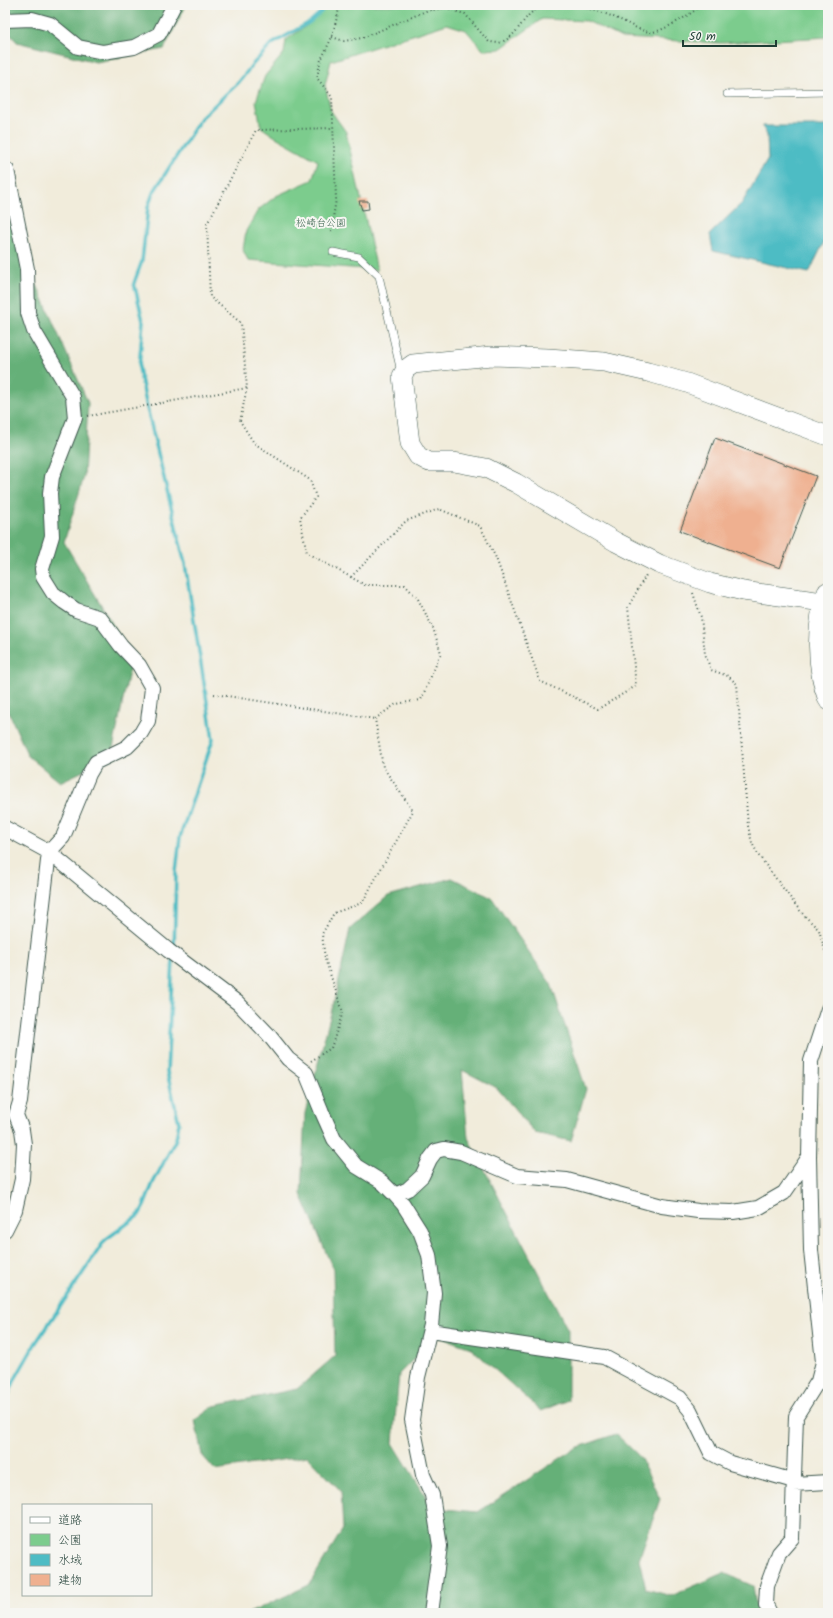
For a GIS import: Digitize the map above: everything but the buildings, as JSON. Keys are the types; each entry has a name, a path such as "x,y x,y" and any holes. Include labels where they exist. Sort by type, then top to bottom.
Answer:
{"street":[{"path":"5,20 32,19 50,24 78,47 103,52 134,47 159,34 174,5"},
{"path":"5,1230 15,1210 22,1179 24,1144 22,1130 16,1115 20,1102 49,852 63,837 89,774 96,762 127,747 141,733 148,721 152,688 139,666 121,646 100,618 76,610 64,602 53,593 43,577 42,568 52,536 50,493 52,477 75,418 73,397 34,331 28,313 27,269 6,167"},
{"path":"828,436 687,383 604,362 491,356 413,364 406,369 402,376 410,443 418,456 429,462 454,462 486,468 516,483 616,542 654,562 710,583 743,591 826,599 820,628 819,661 828,700"},
{"path":"5,828 49,852 174,955 238,1003 268,1034 288,1059 306,1073 334,1139 356,1166 382,1182 395,1195 403,1204 420,1231 429,1255 434,1293 430,1331 418,1377 412,1420 423,1475 432,1495 440,1546 431,1613"},
{"path":"770,1613 766,1605 767,1586 779,1553 792,1538 796,1416 818,1381 823,1362 811,1250 809,1157 811,1062 828,1009"},
{"path":"395,1195 408,1189 422,1176 430,1159 436,1151 444,1149 461,1152 517,1176 567,1180 662,1206 698,1211 733,1212 758,1208 784,1193 809,1157"},
{"path":"430,1331 604,1356 680,1398 690,1410 711,1453 730,1464 794,1483 828,1482"}],"lane":[{"path":"727,94 828,92"},
{"path":"333,252 359,257 380,276 402,376"}],"path":[{"path":"330,231 336,199 332,97 317,78 320,62 332,37 340,5"},
{"path":"332,37 344,41 362,38 426,11 444,8 465,14 489,42 500,43 513,35 530,12 549,5"},
{"path":"571,5 594,9 620,19 637,29 653,32 684,19 698,8 698,5"},
{"path":"821,5 828,12"},
{"path":"214,694 375,719 396,704 421,700 441,654 433,628 418,599 405,585 365,585 307,553 300,518 316,497 310,480 254,444 240,421 247,388 241,324 210,296 207,224 256,130 333,128"},
{"path":"75,418 247,388"},
{"path":"351,577 406,521 439,509 480,526 496,558 540,680 598,709 636,686 628,607 654,562"},
{"path":"687,574 701,618 704,654 711,670 728,676 737,684 748,826 752,843 759,856 801,912 819,930 828,961"},
{"path":"300,1068 331,1048 343,1012 325,959 322,934 334,913 362,903 413,811 384,767 375,719"}],"green space":[{"path":"5,5 186,5 164,49 96,62 17,42 5,29"},
{"name":"松崎台公園","path":"329,5 828,5 828,37 720,43 622,38 587,21 542,19 500,49 483,50 466,30 447,24 331,61 325,85 331,111 346,132 377,270 248,260 243,250 246,231 258,210 276,196 312,180 318,161 261,127 256,101 265,76 284,53 286,40 309,24"},
{"path":"5,211 88,403 84,477 64,542 132,657 111,758 60,782 28,756 5,704"},
{"path":"452,878 492,898 551,984 586,1089 571,1141 535,1133 497,1088 462,1070 468,1138 568,1330 568,1400 541,1411 471,1348 437,1336 399,1374 393,1443 433,1508 478,1512 576,1448 616,1434 640,1457 660,1499 639,1559 646,1589 671,1596 724,1573 753,1586 757,1613 249,1613 309,1585 343,1529 341,1491 307,1456 215,1470 202,1455 195,1420 214,1406 297,1389 335,1356 333,1269 301,1194 305,1113 336,994 350,929 388,896"},
{"path":"5,1105 10,1108 5,1145"}],"water":[{"path":"762,126 828,126 828,236 809,273 713,251 710,234 742,203 768,159 767,135"}],"waterway":[{"path":"174,951 176,872 180,837 213,739 185,564 147,408 139,368 143,321 134,283 142,261 148,207 153,193 201,118 239,82 252,65 272,44 310,22 321,12 324,5"},
{"path":"5,1403 15,1379 35,1344 105,1240 139,1215 153,1183 176,1139 179,1123 167,1072 173,959"}]}
